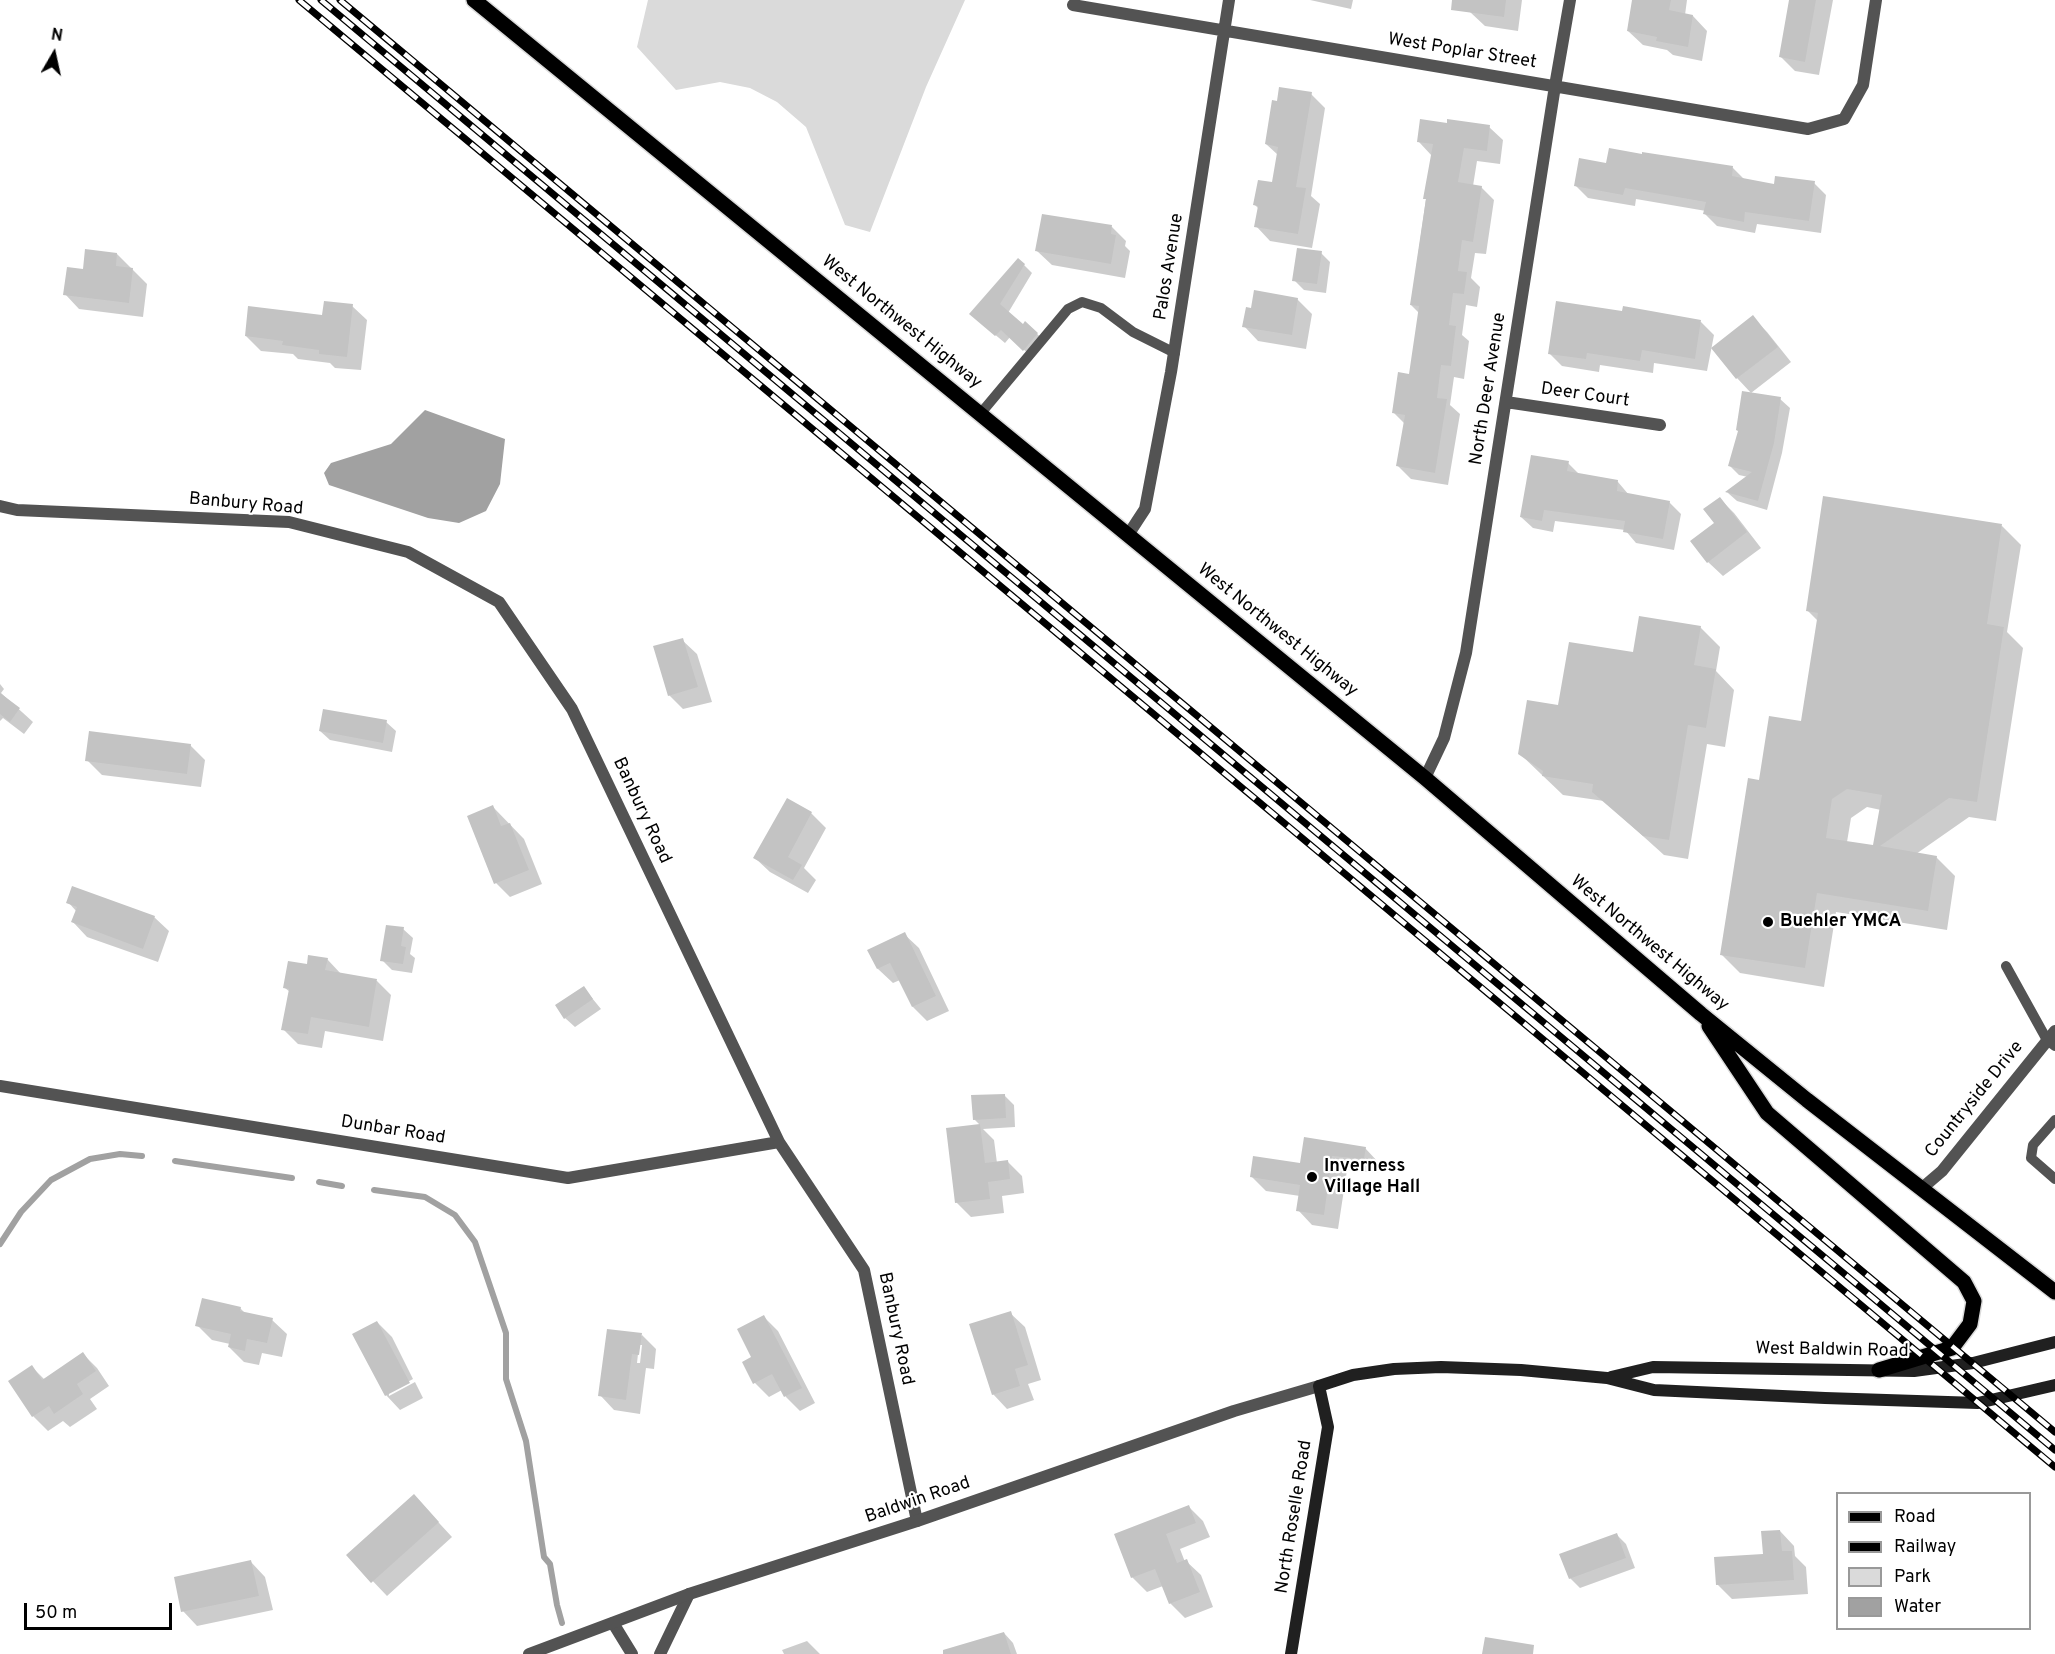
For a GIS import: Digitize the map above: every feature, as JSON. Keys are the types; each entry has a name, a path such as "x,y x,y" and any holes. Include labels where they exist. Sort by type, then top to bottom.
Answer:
{"main road":[{"name":"West Northwest Highway","path":"474,0 1425,778 1701,1014 2055,1292"},
{"path":"1701,1014 1767,1113 1964,1282 1974,1301 1970,1324 1952,1348 1879,1370"},
{"name":"West Baldwin Road","path":"1607,1378 1653,1367 1914,1371 1956,1366 2055,1342"},
{"name":"West Baldwin Road","path":"1319,1386 1353,1376 1394,1369 1442,1367 1521,1370 1607,1378 1654,1390 1825,1398 1978,1402 2055,1385"},
{"name":"North Roselle Road","path":"1291,1654 1328,1427 1319,1386"}],"street":[{"name":"Palos Avenue","path":"1128,535 1144,509 1174,353 1229,0"},
{"name":"North Deer Avenue","path":"1425,778 1444,738 1466,653 1570,0"},
{"name":"West Poplar Street","path":"1073,5 1808,129 1844,119 1863,85 1876,0"},
{"name":"Deer Court","path":"1506,402 1660,425"},
{"name":"Banbury Road","path":"0,506 17,510 289,522 408,552 499,602 572,709 779,1142 864,1270 917,1521"},
{"name":"Countryside Drive","path":"1921,1189 1942,1171 2052,1039"},
{"name":"Dunbar Road","path":"0,1086 568,1178 779,1142"},
{"name":"Baldwin Road","path":"529,1654 689,1594 917,1521 1234,1411 1319,1386"},
{"path":"660,1654 689,1594"},
{"path":"613,1623 632,1654"}],"lane":[{"path":"981,413 1068,309 1082,302 1101,308 1133,332 1174,353"},
{"path":"2006,966 2052,1039"},
{"path":"2055,1120 2033,1145 2031,1158 2055,1179"}],"green space":[{"path":"648,0 965,0 926,87 870,232 845,225 806,127 777,102 750,88 720,82 676,90 637,47"}],"water":[{"path":"425,410 505,439 500,484 486,511 459,523 428,518 329,485 324,473 331,463 391,444"}],"building":[{"path":"1452,0 1506,0 1504,17 1451,10"},
{"path":"1632,0 1671,0 1669,10 1693,15 1688,47 1656,41 1657,37 1627,31"},
{"path":"1789,0 1816,0 1805,62 1779,57"},
{"path":"1279,87 1312,92 1296,187 1306,188 1298,234 1254,227 1258,206 1253,205 1258,180 1272,182 1278,147 1265,144 1272,100 1277,101"},
{"path":"1420,119 1447,123 1447,119 1490,125 1487,151 1464,148 1458,182 1482,186 1473,242 1462,240 1458,271 1467,272 1464,294 1453,293 1449,325 1456,326 1451,366 1441,365 1437,398 1447,399 1435,473 1396,466 1405,415 1392,413 1398,372 1409,374 1419,306 1410,305 1426,199 1423,199 1433,144 1417,142"},
{"path":"1609,148 1733,166 1732,176 1774,184 1775,176 1815,181 1809,221 1745,212 1744,222 1703,214 1706,202 1625,188 1623,195 1574,186 1579,158 1606,163"},
{"path":"1042,214 1112,225 1111,234 1116,235 1111,264 1035,251"},
{"path":"1297,248 1322,251 1317,284 1292,281"},
{"path":"85,249 117,253 116,266 133,268 129,303 63,295 67,267 83,269"},
{"path":"1018,258 1025,264 1000,304 1023,324 1025,321 1038,333 1023,351 1001,330 995,336 969,314"},
{"path":"1254,290 1298,298 1292,335 1242,327 1246,307 1251,308"},
{"path":"324,301 353,304 347,357 319,354 319,350 282,345 283,341 245,336 248,306 322,315"},
{"path":"1556,301 1622,311 1623,306 1701,320 1695,359 1642,350 1640,361 1587,353 1586,359 1548,354"},
{"path":"1753,315 1778,347 1736,379 1711,348"},
{"path":"1742,391 1781,397 1774,443 1758,501 1725,492 1752,472 1728,466 1738,431 1736,430"},
{"path":"1531,455 1569,461 1567,471 1618,480 1617,491 1670,501 1663,539 1623,532 1625,521 1544,510 1542,521 1520,517"},
{"path":"1823,496 2002,524 1987,624 2004,627 1977,802 1949,798 1880,846 1937,856 1928,911 1817,893 1805,968 1720,955 1748,778 1759,780 1769,716 1801,721 1818,613 1806,611","holes":["1847,789 1882,795 1873,845 1826,838 1832,799"]},
{"path":"1720,497 1747,532 1707,563 1690,541 1714,523 1703,509"},
{"path":"1639,616 1701,626 1694,665 1716,669 1706,728 1688,725 1669,840 1643,836 1592,792 1593,784 1542,776 1543,771 1518,754 1527,700 1558,705 1569,642 1633,652"},
{"path":"683,638 698,687 668,696 653,646"},
{"path":"0,693 20,708 10,722 0,714"},
{"path":"323,709 387,720 383,743 319,731"},
{"path":"89,731 191,744 187,774 85,761"},
{"path":"787,798 812,812 788,857 802,865 793,880 753,858"},
{"path":"493,805 501,826 510,823 529,870 494,884 467,816"},
{"path":"72,886 155,916 143,949 71,922 77,907 66,903"},
{"path":"386,925 404,927 401,946 406,947 403,964 380,961"},
{"path":"905,932 936,996 912,1007 890,963 877,969 867,950"},
{"path":"308,955 328,958 325,970 377,979 369,1027 311,1017 308,1034 281,1030 289,989 283,988 288,961 307,964"},
{"path":"584,986 593,999 564,1019 555,1005"},
{"path":"1005,1094 1006,1118 973,1120 971,1095"},
{"path":"980,1124 985,1163 1008,1160 1010,1179 988,1182 990,1199 955,1203 946,1128"},
{"path":"1304,1137 1366,1147 1364,1159 1332,1156 1324,1215 1296,1211 1300,1185 1250,1177 1253,1156 1300,1163"},
{"path":"202,1298 241,1307 240,1311 273,1318 267,1343 247,1339 245,1351 228,1347 231,1334 195,1326"},
{"path":"1011,1311 1028,1365 1015,1369 1020,1386 992,1395 969,1324"},
{"path":"764,1315 802,1388 784,1397 772,1374 753,1384 742,1362 751,1357 737,1329"},
{"path":"377,1321 410,1383 385,1396 352,1334"},
{"path":"607,1329 642,1333 639,1355 632,1354 626,1400 598,1396"},
{"path":"83,1352 96,1371 77,1384 83,1394 54,1414 49,1406 32,1417 8,1381 32,1365 42,1380"},
{"path":"414,1494 439,1522 371,1583 346,1555"},
{"path":"1189,1505 1196,1523 1166,1534 1177,1563 1187,1559 1200,1592 1169,1604 1155,1569 1131,1578 1114,1534"},
{"path":"1780,1530 1782,1551 1792,1551 1794,1580 1716,1585 1714,1557 1763,1554 1761,1531"},
{"path":"1617,1533 1626,1558 1569,1579 1559,1554"},
{"path":"251,1560 259,1596 181,1612 174,1577"},
{"path":"1004,1632 1011,1654 943,1654 943,1650"},
{"path":"1485,1637 1534,1645 1533,1654 1482,1654"}],"waterway":[{"path":"0,1244 21,1212 51,1180 90,1159 120,1154 142,1156"},
{"path":"175,1161 292,1178"},
{"path":"319,1182 342,1186"},
{"path":"374,1190 425,1197 455,1215 475,1242 506,1333 506,1379 526,1441 544,1557 550,1564 562,1623"}],"railway":[{"path":"299,0 2055,1467"},
{"path":"321,0 2055,1450"},
{"path":"340,0 2055,1432"}],"place":[{"name":"Buehler YMCA","path":"1768,922"},
{"name":"Inverness Village Hall","path":"1312,1177"}]}
